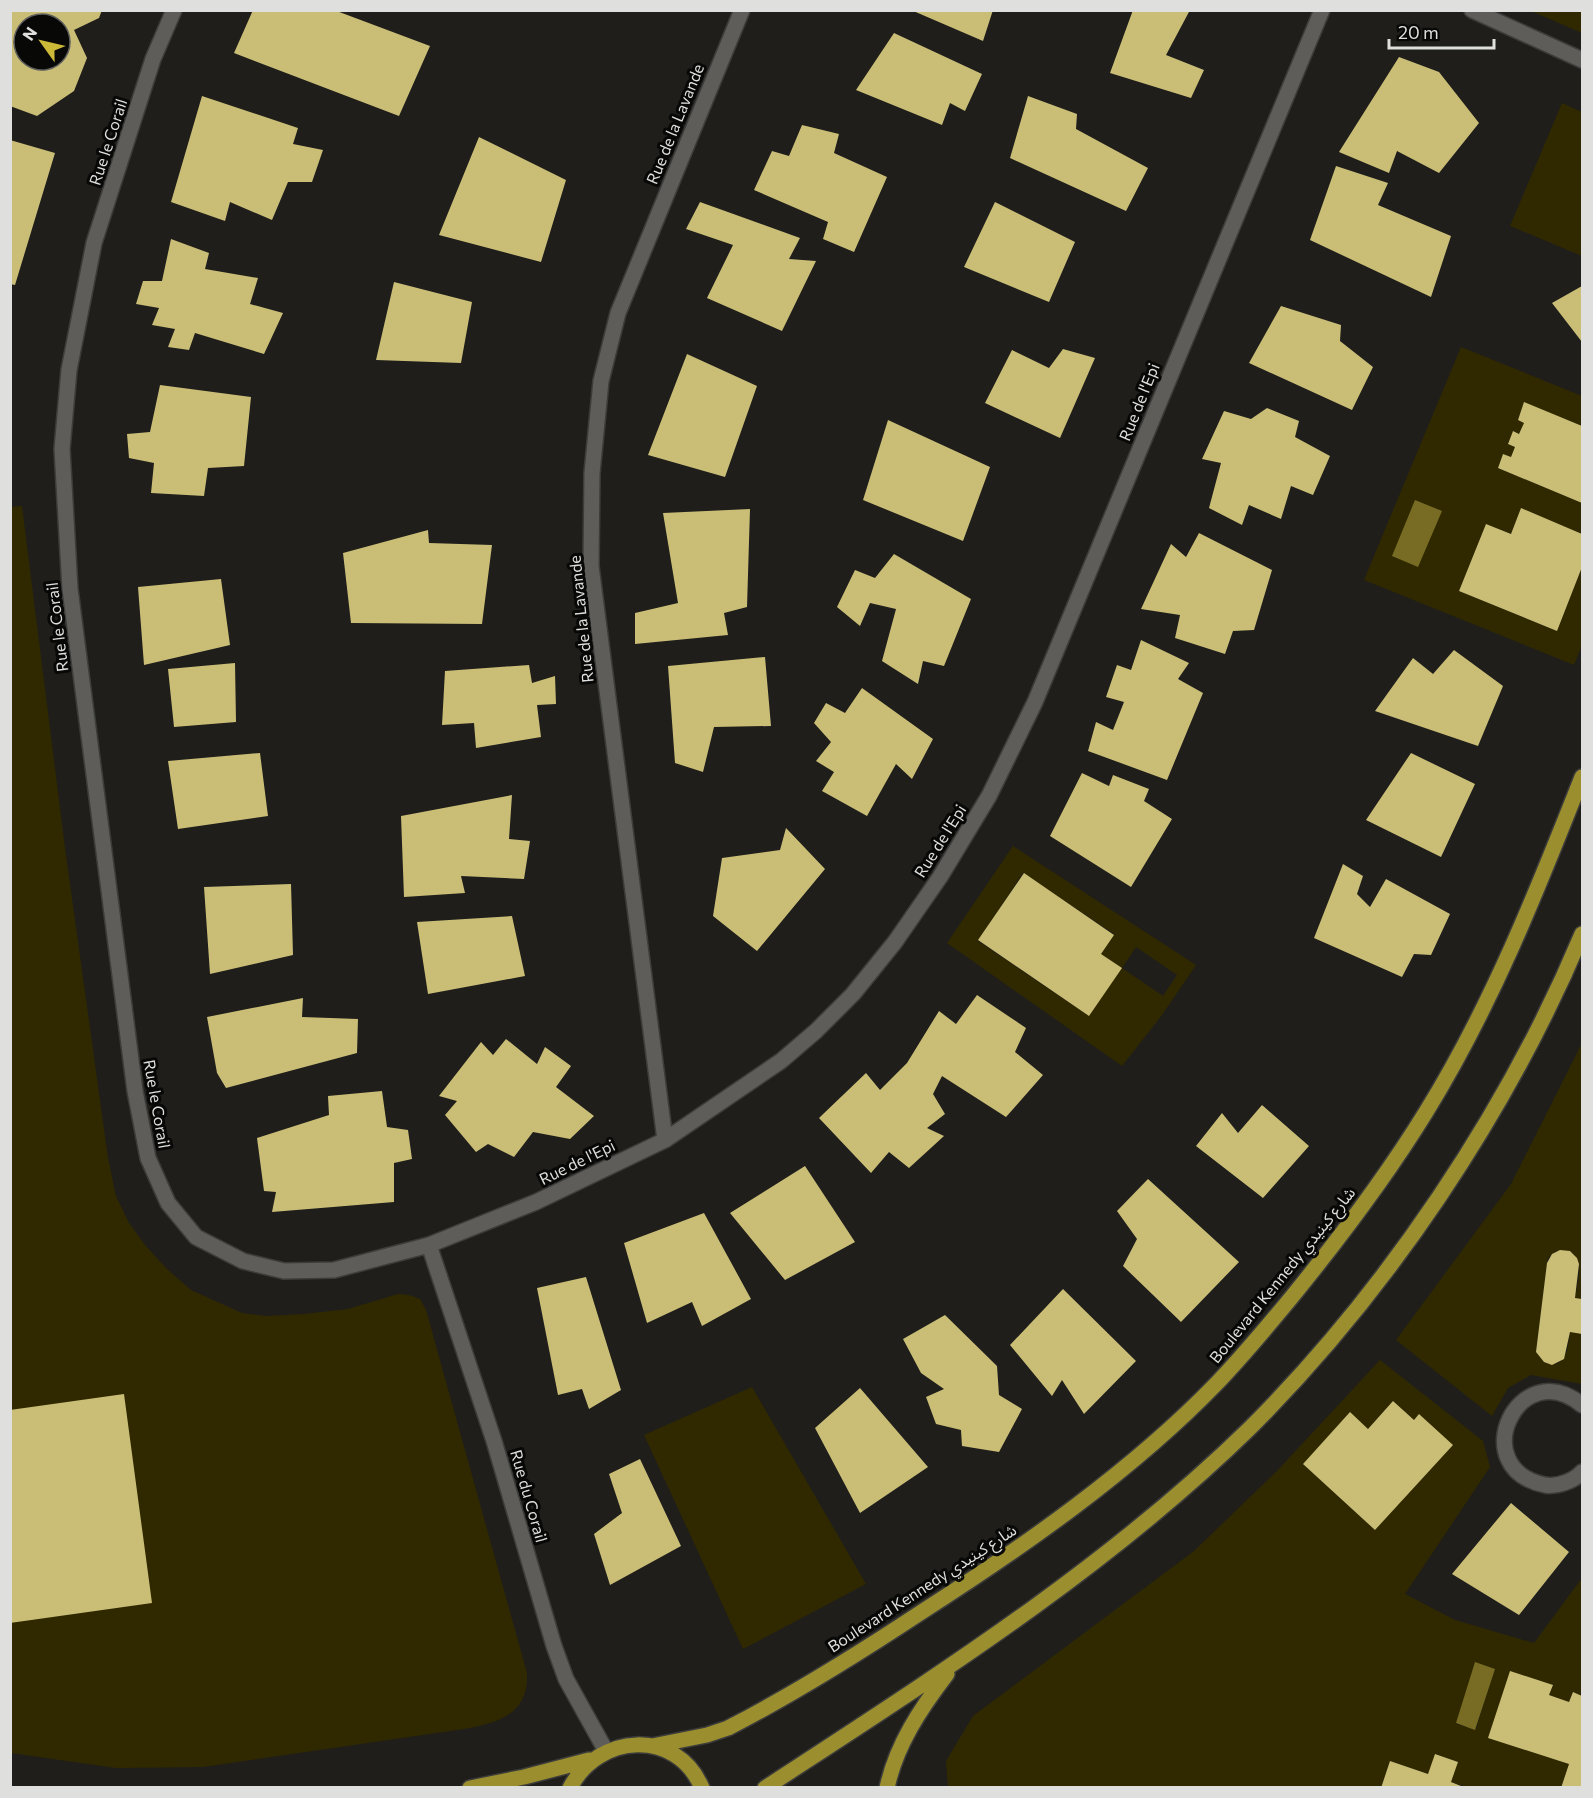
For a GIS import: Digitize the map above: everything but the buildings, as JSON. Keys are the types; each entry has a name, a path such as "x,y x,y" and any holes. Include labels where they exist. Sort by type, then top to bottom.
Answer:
{"main road":[{"name":"Boulevard Kennedy شارع كينيدي","path":"606,1751 629,1745 652,1746 688,1740 728,1728 869,1647 974,1579 1052,1522 1127,1463 1217,1383 1320,1263 1375,1189 1426,1112 1477,1019 1523,924 1582,777"},
{"path":"765,1788 954,1665 1083,1570 1183,1488 1250,1427 1322,1350 1383,1274 1439,1198 1463,1161 1530,1044 1582,934"},
{"path":"887,1788 892,1766 908,1732 932,1693 954,1665"},
{"path":"652,1746 669,1752 684,1762 702,1788"},
{"path":"570,1788 579,1773 592,1760 606,1751"},
{"path":"470,1788 592,1760"}],"street":[{"name":"Rue le Corail","path":"174,10 153,59 94,243 69,370 62,450 70,589 135,1091 148,1158 168,1203 196,1237"},
{"name":"Rue de la Lavande","path":"665,1140 591,566 592,473 601,381 618,313 742,10"},
{"name":"Rue de l'Epi","path":"196,1237 243,1261 284,1271 334,1270 429,1245 536,1202 665,1140 781,1061 816,1031 853,994 895,942 940,877 989,795 1035,702 1322,10"},
{"path":"1472,10 1582,60"},
{"name":"Rue du Corail","path":"429,1245 494,1441 554,1646 566,1679 606,1751"},
{"path":"1582,1405 1573,1398 1559,1393 1545,1392 1530,1397 1518,1405 1509,1416 1504,1439 1504,1447 1510,1462 1519,1474 1533,1482 1549,1486 1564,1483 1579,1476 1582,1472"}],"shaded area":[{"path":"1531,11 1582,11 1582,33"},
{"path":"1562,103 1582,112 1582,256 1510,226"},
{"path":"1461,347 1582,396 1582,426 1524,403 1518,420 1524,423 1519,434 1513,431 1508,443 1515,447 1511,457 1503,454 1498,468 1582,503 1582,534 1521,509 1511,534 1486,524 1459,591 1557,631 1582,567 1582,645 1574,665 1364,580"},
{"path":"1415,500 1442,511 1418,567 1392,556"},
{"path":"22,506 65,848 108,1158 116,1196 129,1223 167,1269 191,1290 242,1313 267,1316 348,1309 398,1294 420,1299 426,1310 527,1673 523,1699 517,1708 499,1720 464,1729 203,1767 116,1768 11,1753 10,507"},
{"path":"1013,846 1196,965 1162,1015 1122,1066 947,943","holes":["1023,873 1114,934 1101,954 1089,1016 978,941","1136,947 1177,975 1163,996 1122,968"]},
{"path":"1582,1043 1582,1299 1575,1298 1579,1267 1575,1256 1570,1251 1556,1251 1548,1258 1547,1263 1536,1352 1544,1362 1557,1363 1564,1356 1570,1332 1582,1334 1582,1384 1531,1375 1508,1388 1492,1416 1396,1340 1511,1184"},
{"path":"1380,1360 1483,1441 1490,1467 1405,1594 1455,1620 1534,1643 1582,1578 1582,1696 1573,1692 1569,1702 1549,1695 1553,1686 1489,1738 1569,1764 1561,1787 1467,1787 1451,1782 1458,1762 1436,1754 1428,1774 1390,1761 1381,1788 948,1787 946,1761 973,1716 1194,1551 1276,1472","holes":["1393,1401 1414,1420 1420,1415 1452,1445 1375,1530 1303,1464 1350,1413 1368,1429","1494,1669 1476,1729 1456,1724"]},
{"path":"752,1387 866,1584 743,1649 644,1435"},
{"path":"1475,1662 1495,1669 1475,1730 1456,1723"}]}
